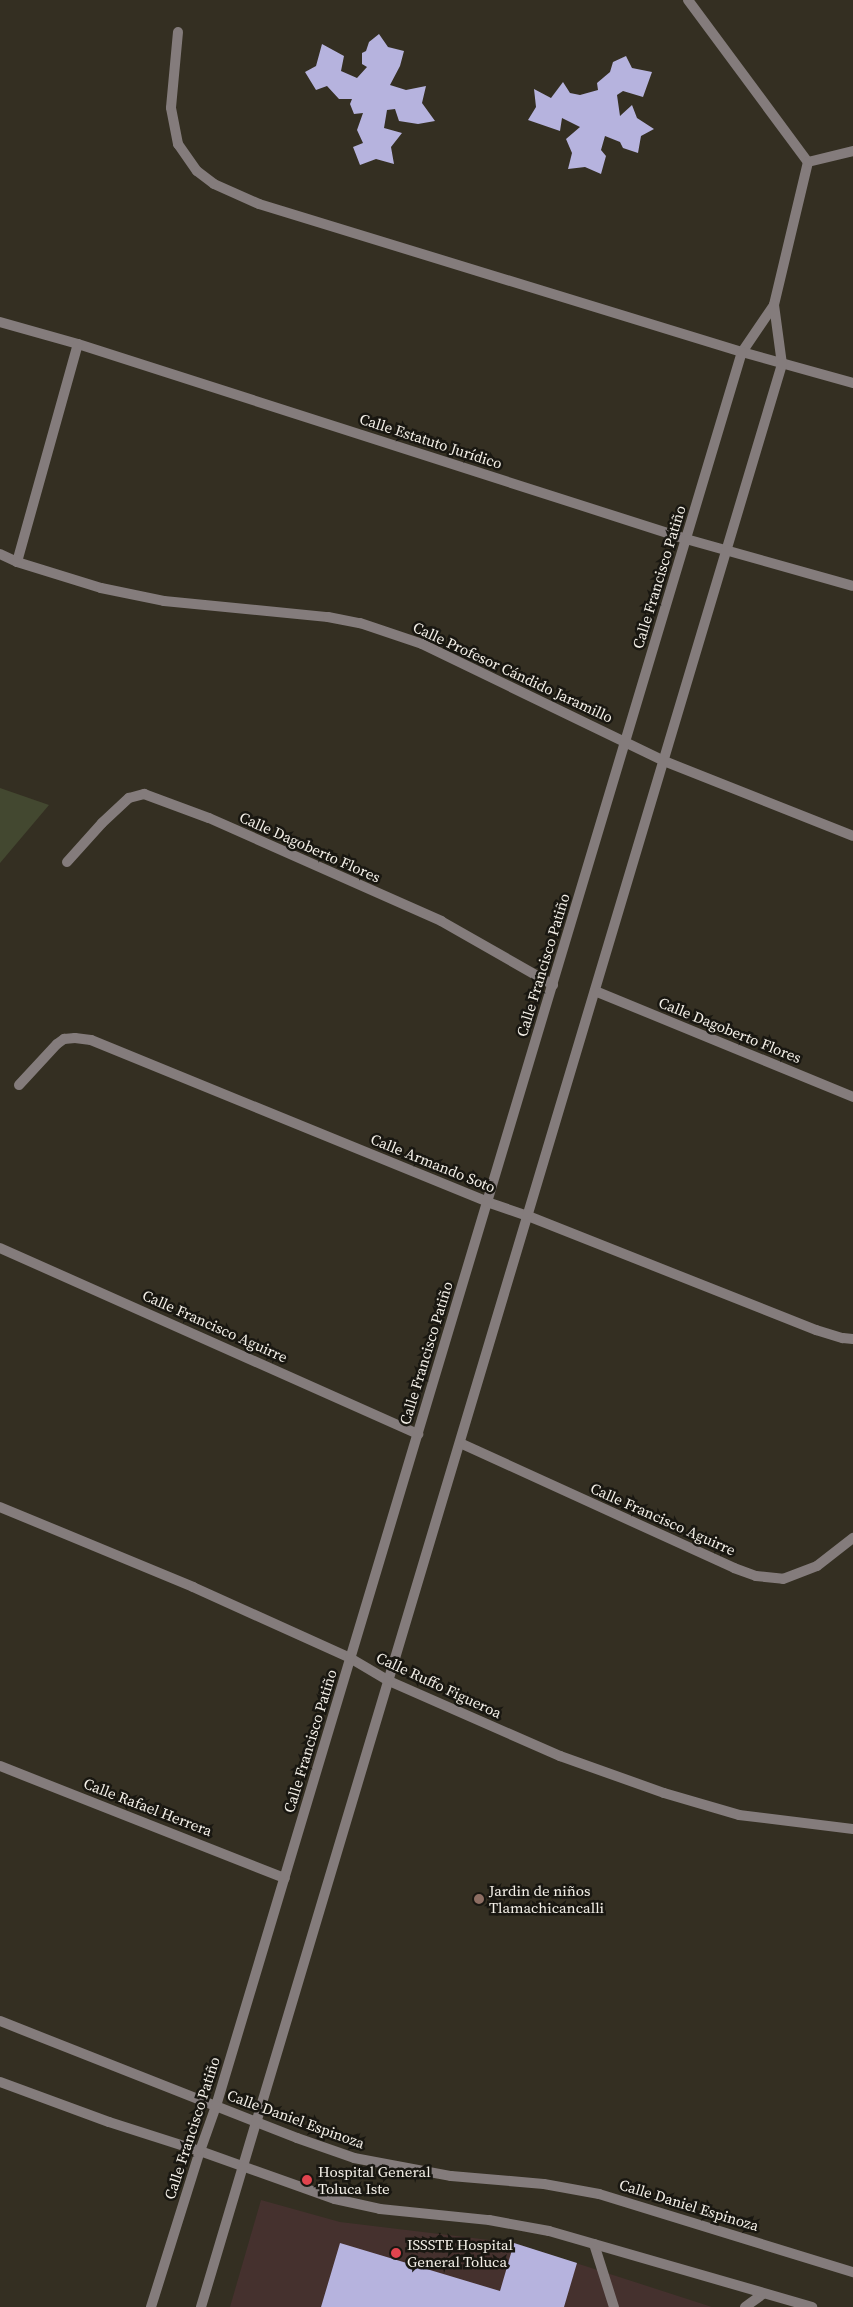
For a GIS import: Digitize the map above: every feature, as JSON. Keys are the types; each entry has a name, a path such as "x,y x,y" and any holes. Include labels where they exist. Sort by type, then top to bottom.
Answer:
{"street":[{"path":"204,2305 256,2123 782,364 774,305 808,162 688,0"},
{"path":"178,32 171,108 178,144 197,171 214,184 259,204 742,352 853,383"},
{"path":"808,162 853,151"},
{"name":"Calle Francisco Patiño","path":"151,2307 216,2106 285,1878 742,352 774,305"},
{"name":"Calle Estatuto Jurídico","path":"0,322 78,344 686,539 853,586"},
{"path":"17,562 78,344"},
{"name":"Calle Profesor Cándido Jaramillo","path":"0,554 17,562 101,588 164,601 328,617 360,623 422,644 626,740 664,761 853,836"},
{"name":"Calle Dagoberto Flores","path":"67,862 102,823 129,798 144,794 208,818 441,921 552,985"},
{"name":"Calle Dagoberto Flores","path":"595,990 853,1097"},
{"name":"Calle Armando Soto","path":"18,1085 64,1039 91,1040 487,1202 528,1216 816,1330 843,1338 853,1338"},
{"name":"Calle Francisco Aguirre","path":"0,1248 418,1434"},
{"name":"Calle Francisco Aguirre","path":"460,1443 734,1568 756,1576 783,1578 817,1566 853,1538"},
{"name":"Calle Ruffo Figueroa","path":"0,1507 193,1587 350,1658 389,1681 560,1756 664,1794 738,1815 853,1829"},
{"name":"Calle Rafael Herrera","path":"0,1766 285,1878"},
{"name":"Calle Daniel Espinoza","path":"0,2021 256,2123 354,2158 451,2176 544,2184 599,2194 853,2272"},
{"path":"0,2082 109,2122 200,2151 244,2168 335,2198 380,2209 489,2220 549,2231 812,2307"},
{"path":"594,2244 614,2307"},
{"path":"745,2307 763,2294"}],"shaded area":[{"name":"ISSSTE Hospital General Toluca","path":"261,2200 340,2222 514,2243 712,2307 230,2307"}],"green space":[{"path":"0,788 49,805 0,863"}],"building":[{"path":"379,34 388,47 404,51 400,66 390,85 406,90 426,86 422,103 435,121 418,124 399,121 395,109 387,110 384,128 402,133 391,147 394,164 376,159 360,165 353,147 363,143 357,130 363,113 354,114 350,104 352,99 339,99 327,86 316,90 305,72 316,66 322,44 344,56 341,71 357,78 367,67 362,64 362,53 366,51 369,42"},
{"path":"626,56 632,68 652,72 643,97 623,91 617,95 620,116 632,105 637,118 654,129 641,136 638,153 623,148 620,142 605,136 601,150 606,156 601,174 585,167 568,169 572,153 566,139 580,127 562,118 560,131 528,120 536,107 534,89 551,98 563,82 570,93 580,95 598,90 597,83 610,72 613,62"},
{"path":"340,2243 500,2291 514,2243 577,2263 564,2307 321,2307"}],"place":[{"name":"Jardin de niños Tlamachicancalli","path":"479,1899"},
{"name":"Hospital General Toluca Iste","path":"307,2180"},
{"name":"ISSSTE Hospital General Toluca","path":"396,2253"}]}
